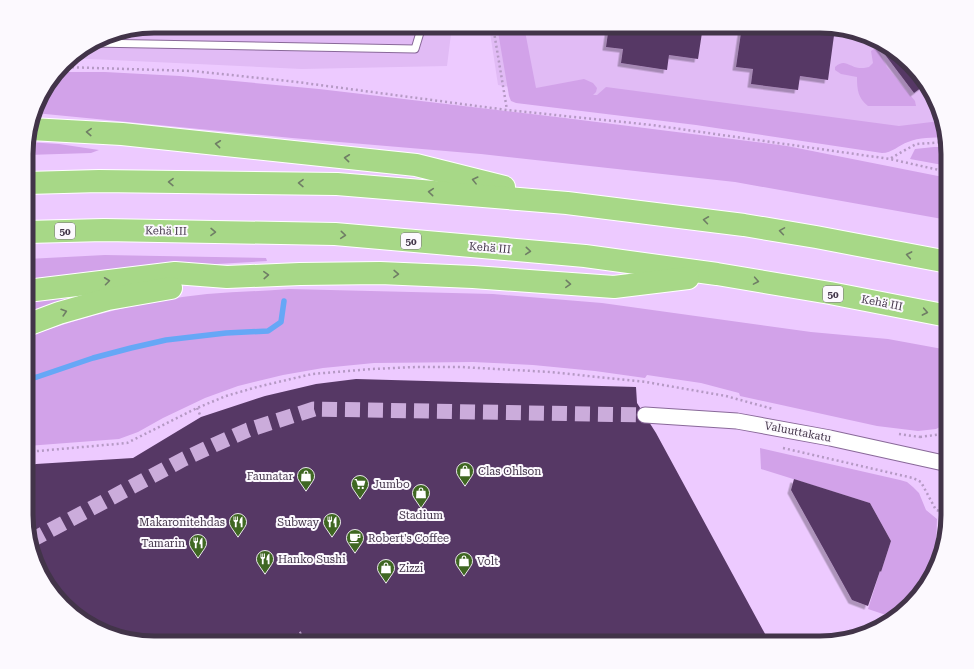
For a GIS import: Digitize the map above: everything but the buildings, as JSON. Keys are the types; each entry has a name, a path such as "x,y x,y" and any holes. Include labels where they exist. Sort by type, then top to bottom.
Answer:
{"highway":[{"path":"36,128 122,134 416,165 567,203"},
{"path":"33,182 99,181 337,184 567,203 751,226 941,261"},
{"name":"Kehä III","path":"33,232 104,230 335,234 585,256 717,274 830,293 941,315"},
{"path":"33,290 175,273 227,277 380,273 473,277 614,287 717,274"},
{"path":"33,323 108,298 227,277"}],"street":[{"name":"Valuuttakatu","path":"645,415 736,421 830,438 941,462"}],"lane":[{"path":"105,43 415,49 420,33"}],"path":[{"path":"494,33 507,110"},
{"path":"69,68 193,71 297,82 507,110 652,125 890,159 941,170"},
{"path":"890,159 916,144 941,142"},
{"path":"33,451 127,443 197,408 226,396 312,374 372,369 461,367 550,372 646,382 726,396 776,410"},
{"path":"197,408 201,418"},
{"path":"894,434 920,437"},
{"path":"782,448 913,478 921,482 936,510 941,511"},
{"path":"295,636 302,632"}],"shaded area":[{"path":"451,33 447,66 302,69 80,59 100,45 115,39 138,34"},
{"path":"490,33 828,33 844,35 867,42 881,49 906,68 925,93 932,107 939,133 848,142 498,85"},
{"path":"498,33 525,33 536,88 584,79 593,83 597,88 593,95 597,95 606,87 899,126 937,121 940,137 912,140 889,152 882,153 696,125 516,103 511,101"},
{"path":"874,49 879,51 887,67 915,101 916,106 868,106 862,100 859,93 857,77 841,74 835,70 835,67 838,64 842,63 859,68 869,67 873,63 871,51"},
{"path":"65,72 105,72 180,76 319,89 787,146 941,177 941,219 735,182 481,154 292,138 40,113 45,100"},
{"path":"34,142 59,144 99,150 91,153 33,155"},
{"path":"941,147 941,165 910,159 915,149"},
{"path":"105,255 266,258 267,261 165,267 33,280 33,259"},
{"path":"289,289 493,294 602,303 811,332 888,339 941,349 941,426 936,429 918,431 877,426 740,396 739,393 701,383 647,375 645,378 533,365 473,362 374,363 323,368 283,375 238,386 205,398 138,432 119,439 33,446 33,335 71,322 116,310 161,300 207,294"},
{"path":"78,296 76,299 33,314 33,300"},
{"path":"760,448 900,480 907,482 913,487 919,493 926,510 937,519 936,547 932,563 925,576 906,601 888,616 868,609 891,541 870,503 761,469"}],"waterway":[{"path":"33,378 93,358 166,340 226,333 268,331 281,322 284,301"}],"tunnel":[{"path":"35,538 184,459 214,445 248,430 314,409 645,415"}],"place":[{"name":"Clas Ohlson","path":"465,486"},
{"name":"Faunatar","path":"306,491"},
{"name":"Jumbo","path":"360,499"},
{"name":"Stadium","path":"421,508"},
{"name":"Makaronitehdas","path":"238,537"},
{"name":"Subway","path":"332,537"},
{"name":"Robert's Coffee","path":"355,553"},
{"name":"Tamarin","path":"198,558"},
{"name":"Hanko Sushi","path":"265,574"},
{"name":"Volt","path":"464,576"},
{"name":"Zizzi","path":"386,583"}]}
